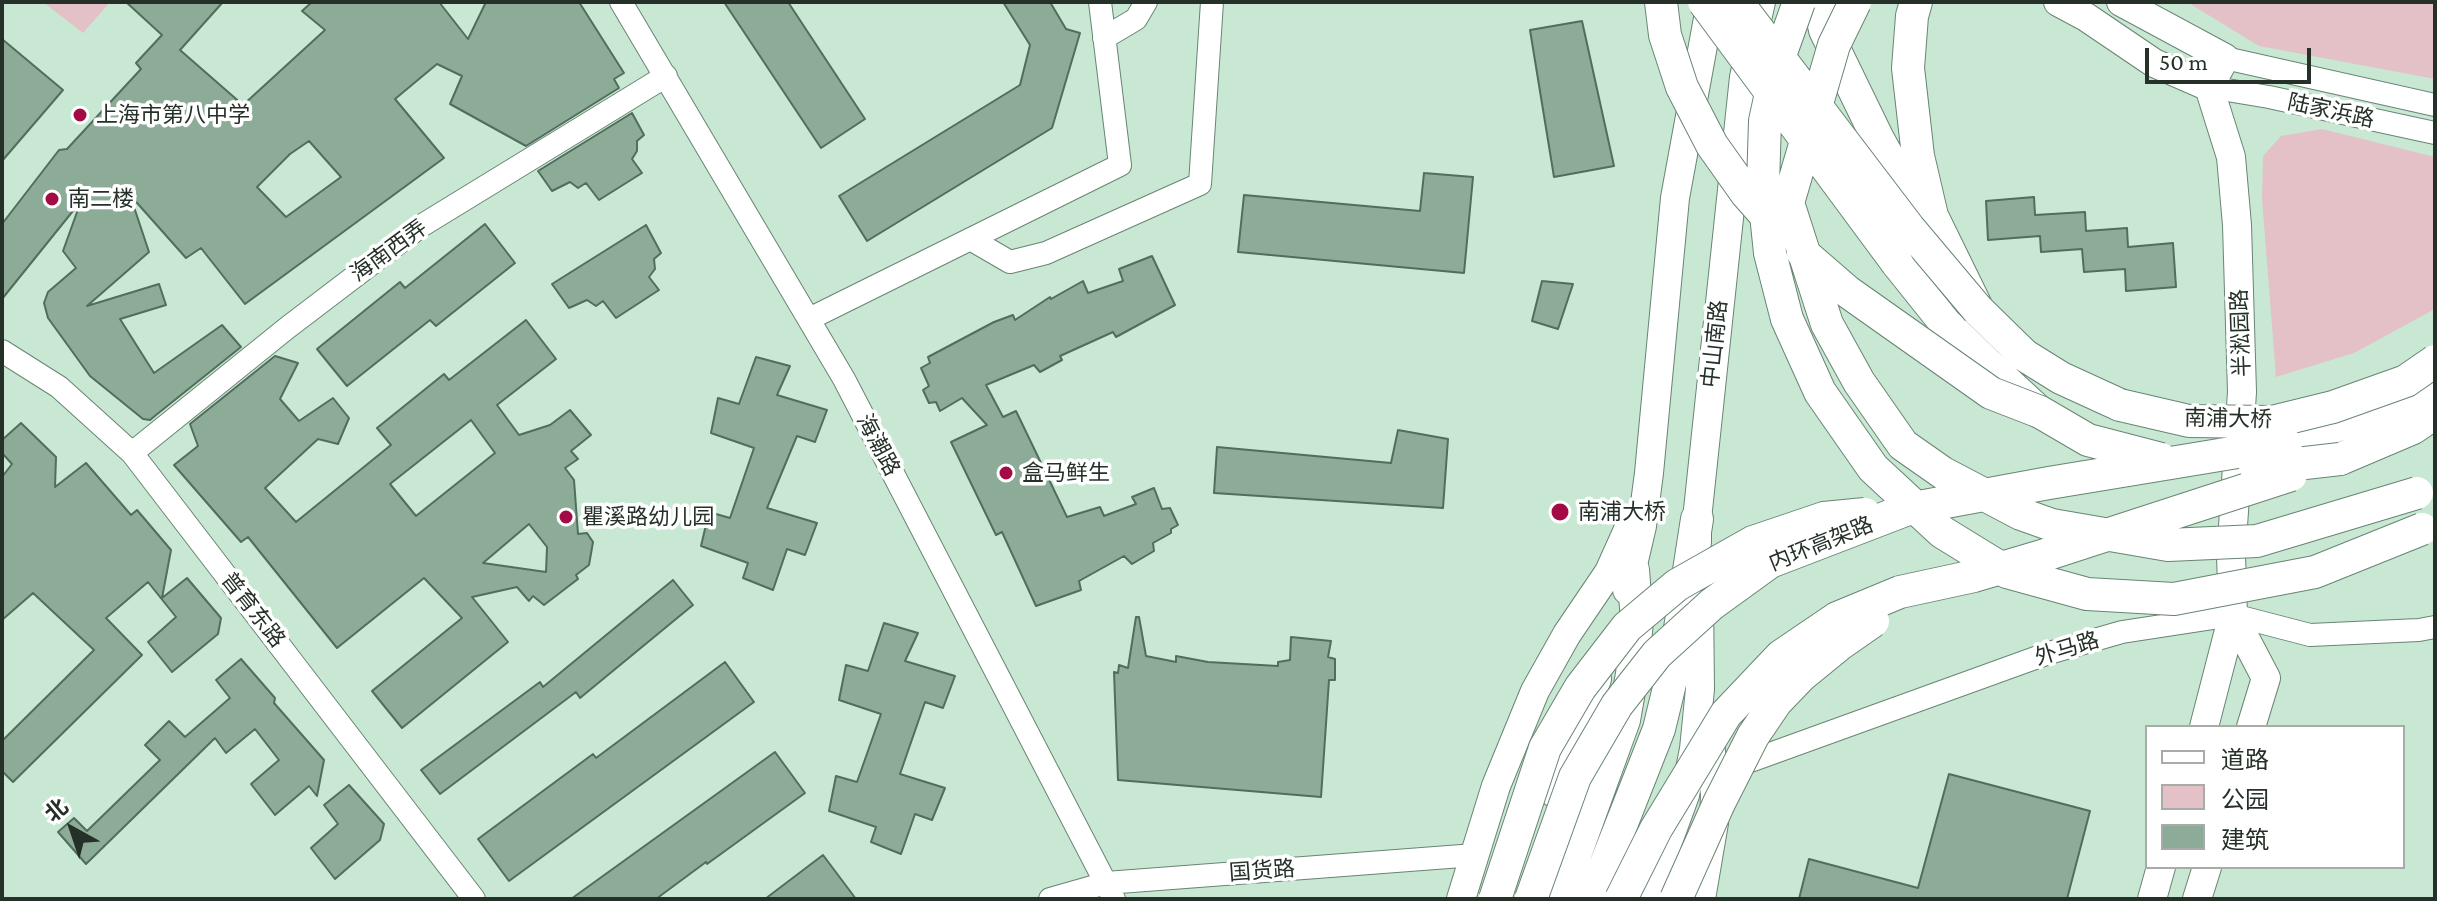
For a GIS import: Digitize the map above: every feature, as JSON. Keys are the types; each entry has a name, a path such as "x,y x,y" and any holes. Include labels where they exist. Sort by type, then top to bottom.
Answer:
{"highway":[{"path":"1661,2 1665,35 1682,87 1712,145 1746,193 1787,239 1848,292 1991,393 2040,412 2088,440 2163,460 2270,467 2340,459"},
{"path":"1704,2 1945,323 2040,412"},
{"path":"1799,2 1778,61 1765,121 1763,185 1770,253 1787,319 1820,392 1873,468 1942,532 2007,572 2087,594 2174,599 2315,572 2435,525"},
{"path":"1819,2 1825,30 1878,139 1916,211 1978,310"},
{"path":"1855,2 1834,45 1788,203 1827,324 1859,382 1903,445 1943,473 2031,518 2052,525 2168,545 2257,541 2435,488"},
{"name":"南浦大桥","path":"1916,2 1908,68 1918,156 1932,216 1978,310 2024,355 2061,378 2120,405 2189,421 2272,422 2333,407 2406,381 2435,361"},
{"path":"1755,4 1909,228 1978,310"},
{"name":"南浦大桥","path":"2286,444 2412,398 2435,382"},
{"path":"1621,899 1656,829 1726,714 1781,656 1837,618 1900,592 1974,576 2340,459 2413,428 2435,413"},
{"name":"内环高架路","path":"1531,899 1575,777 1617,705 1657,654 1712,604 1770,562 1908,509 2286,444"},
{"path":"1495,899 1545,748 1580,688 1627,627 1677,585 1753,542 1824,518 1908,509"},
{"path":"1592,899 1659,729 1674,667 1697,519"},
{"path":"1559,899 1624,720 1637,621 1633,570"},
{"path":"1676,899 1753,736 1776,702 1802,675 1874,620 1974,576"}],"main road":[{"path":"1516,899 1619,620 1633,570 1649,473 1675,198 1711,2"},
{"name":"陆家浜路","path":"2058,2 2154,63 2209,87"},
{"name":"陆家浜路","path":"2121,2 2225,58"},
{"name":"中山南路","path":"1648,899 1685,795 1700,689 1697,519 1744,77 1755,4"},
{"path":"2209,87 2225,58"},
{"name":"半淞园路","path":"2205,725 2233,615 2231,556 2242,392 2237,225 2231,157 2209,87"},
{"path":"1461,899 1496,786 1535,691 1567,634 1609,572 1649,473"},
{"name":"半淞园路","path":"2233,615 2266,678 2252,725"},
{"name":"中山南路","path":"1700,689 1708,720 1714,774 1712,844 1701,899"},
{"path":"1648,899 1714,774"},
{"path":"2152,899 2160,869"},
{"path":"2197,899 2206,869"}],"street":[{"name":"海潮路","path":"621,2 844,379 1110,891"},
{"path":"809,319 1120,165 1100,2"},
{"path":"1104,38 1136,19 1146,2"},
{"path":"972,240 1010,262 1046,253 1200,184 1212,2"},
{"name":"陆家浜路","path":"2225,58 2435,105"},
{"name":"海南西弄","path":"132,453 287,328 421,226 666,76"},
{"name":"陆家浜路","path":"2209,87 2435,133"},
{"name":"普育东路","path":"2,351 59,387 132,453 474,899"},
{"name":"外马路","path":"1714,774 2049,653 2122,632 2233,615 2310,635 2435,627"},
{"name":"国货路","path":"1050,899 1475,855"}],"green space":[{"path":"43,2 110,2 83,33"},
{"path":"2187,2 2435,2 2435,79 2259,46"},
{"path":"2322,129 2435,157 2435,309 2354,353 2276,377 2262,199 2263,156 2281,136"}],"building":[{"path":"126,2 223,2 180,50 243,105 325,30 302,11 312,2 439,2 468,39 486,2 579,2 624,73 614,79 619,88 526,146 450,104 462,76 437,64 395,99 444,158 245,304 201,248 186,258 130,195 149,252 87,306 159,284 166,305 120,319 154,373 222,325 241,347 150,420 143,419 90,376 48,318 44,303 48,292 76,268 63,251 81,201 2,299 2,224 59,150 67,149 141,69 136,63 162,35","holes":["309,141 341,177 286,217 257,187 290,154"]},
{"path":"724,2 788,2 865,119 821,148"},
{"path":"1003,2 1050,2 1066,29 1080,33 1052,128 867,241 839,196 1020,85 1030,45"},
{"path":"1582,21 1614,166 1554,177 1530,30"},
{"path":"2,39 63,90 2,161"},
{"path":"632,113 644,135 637,141 637,151 632,159 642,173 599,200 586,183 578,188 570,182 552,191 538,171"},
{"path":"1424,173 1473,177 1464,273 1238,252 1244,195 1420,211"},
{"path":"2034,197 2035,215 2085,212 2086,231 2127,228 2128,247 2173,243 2176,287 2126,291 2125,269 2084,272 2082,249 2041,252 2040,236 1988,240 1986,201"},
{"path":"485,224 515,263 436,326 430,320 347,386 317,349 400,282 405,288"},
{"path":"646,225 661,253 654,259 655,269 649,277 659,290 616,318 603,301 596,306 587,300 569,308 552,284"},
{"path":"1152,256 1175,305 1116,337 1113,332 1060,356 1062,360 1040,372 1034,365 986,385 1003,417 1016,411 1067,517 1100,507 1104,516 1136,504 1132,497 1154,488 1162,509 1170,508 1178,525 1171,529 1171,533 1153,543 1154,551 1132,564 1124,556 1079,581 1081,590 1036,606 1002,532 996,535 951,442 987,425 962,398 940,411 936,402 929,403 923,390 929,386 921,368 930,363 928,357 994,322 1013,315 1015,320 1050,297 1083,281 1088,293 1123,281 1119,269"},
{"path":"1542,281 1573,284 1558,329 1532,321"},
{"path":"526,320 556,359 497,405 519,435 550,425 570,410 591,435 571,451 578,459 565,468 574,480 578,534 587,533 593,542 589,565 576,575 578,579 544,605 533,596 529,601 517,587 472,597 508,642 402,728 372,691 462,618 424,578 337,648 248,537 241,542 174,465 198,446 190,424 275,356 298,363 280,399 299,421 333,398 349,418 338,444 318,439 265,488 296,522 391,445 377,428 444,374 449,380","holes":["471,420 495,453 416,516 390,484","529,524 547,547 546,572 483,563"]},
{"path":"756,357 790,366 777,395 827,410 815,442 797,436 767,508 817,523 805,555 787,549 773,590 743,578 748,563 701,546 709,512 730,518 754,448 711,433 718,398 739,404"},
{"path":"21,423 56,457 55,487 86,463 131,515 137,510 171,550 162,598 187,578 221,618 218,634 172,672 148,642 176,617 148,582 106,618 142,655 13,782 2,771 2,741 94,650 33,593 2,620 2,477 12,464 2,453 2,440"},
{"path":"1398,430 1448,439 1443,508 1214,493 1217,447 1391,463"},
{"path":"673,580 693,605 580,698 576,692 440,794 421,770 540,682 543,687"},
{"path":"1136,617 1139,617 1146,656 1176,662 1176,656 1208,662 1278,666 1278,662 1290,660 1291,637 1331,641 1328,657 1335,659 1335,680 1329,680 1321,797 1118,780 1114,672 1118,673 1119,665 1128,668"},
{"path":"884,623 918,633 905,661 955,676 943,708 925,702 900,774 945,788 932,820 915,814 901,854 871,842 876,827 829,811 836,776 857,782 881,714 839,700 846,665 868,671"},
{"path":"241,659 275,698 274,703 324,760 317,796 309,786 275,815 251,784 279,760 255,729 226,753 215,738 86,864 58,832 74,818 87,831 160,760 145,745 169,721 185,737 230,698 216,680"},
{"path":"725,662 754,702 509,881 478,839 593,754 596,758"},
{"path":"775,752 805,793 707,864 656,899 571,899"},
{"path":"1949,774 2090,811 2067,899 1799,899 1809,859 1918,888"},
{"path":"349,785 384,824 380,840 335,879 311,848 338,824 324,805"},
{"path":"823,855 856,899 765,899"}],"place":[{"name":"上海市第八中学","path":"80,115"},
{"name":"南二楼","path":"52,199"},
{"name":"盒马鲜生","path":"1006,473"},
{"name":"南浦大桥","path":"1560,512"},
{"name":"瞿溪路幼儿园","path":"566,517"}]}
